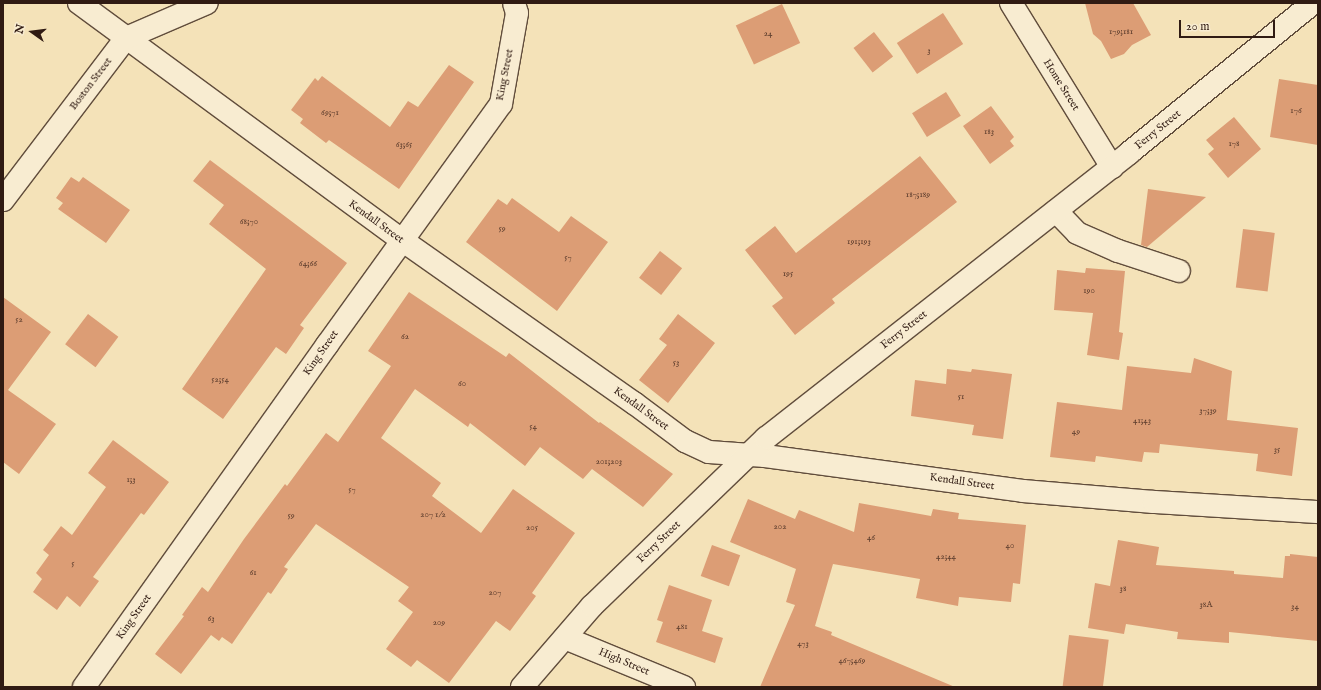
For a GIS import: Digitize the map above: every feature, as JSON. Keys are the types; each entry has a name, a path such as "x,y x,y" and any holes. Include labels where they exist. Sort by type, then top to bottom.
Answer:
{"street":[{"name":"Kendall Street","path":"79,3 402,240 634,403 685,441 709,452 749,455 1023,490 1154,502 1318,512"},
{"name":"Boston Street","path":"3,200 126,38 207,3"},
{"name":"King Street","path":"84,687 402,240 501,104 517,13 514,3"},
{"name":"Home Street","path":"1011,3 1112,167"},
{"name":"Ferry Street","path":"522,687 592,606 766,438 1309,13"},
{"path":"1056,211 1076,233 1118,251 1179,271"},
{"name":"High Street","path":"565,638 684,687"}],"building":[{"path":"1085,3 1133,3 1151,35 1132,45 1124,54 1111,59 1101,41 1093,34"},
{"path":"782,4 800,43 754,65 736,26"},
{"path":"943,13 963,44 917,74 897,43"},
{"path":"874,32 893,56 873,72 854,48"},
{"path":"449,65 474,82 399,189 329,140 326,143 300,123 303,119 291,110 315,78 318,81 322,76 390,127 408,101 418,107"},
{"path":"1279,79 1318,85 1318,145 1270,137"},
{"path":"946,92 961,116 927,137 912,113"},
{"path":"991,106 1014,137 1010,141 1014,146 990,164 963,126"},
{"path":"1234,117 1261,149 1228,178 1208,154 1214,149 1206,140"},
{"path":"920,156 957,202 832,299 835,303 795,335 772,306 783,298 745,250 775,226 796,253"},
{"path":"210,160 347,263 300,325 304,328 286,354 276,347 223,419 182,389 266,269 209,224 224,205 193,181"},
{"path":"71,177 79,182 83,177 130,210 106,243 58,209 63,203 56,198"},
{"path":"1148,189 1206,197 1147,247 1141,245"},
{"path":"512,198 559,232 571,216 608,242 557,311 466,242 498,199 507,205"},
{"path":"1243,229 1275,233 1268,291 1236,288"},
{"path":"660,251 682,268 661,295 639,278"},
{"path":"1086,268 1125,271 1119,332 1123,333 1119,360 1087,355 1093,313 1054,310 1057,270 1085,273"},
{"path":"409,292 506,357 509,353 599,423 600,422 673,474 643,507 592,469 583,479 540,447 525,466 470,423 468,427 415,389 381,438 441,483 432,496 481,533 513,489 575,533 532,593 536,596 510,631 496,621 449,683 417,660 411,667 386,649 413,612 398,601 409,587 316,524 284,567 288,569 271,594 268,592 232,644 222,637 219,641 211,635 181,674 155,654 184,616 182,615 202,587 208,592 244,539 285,484 287,486 326,433 338,442 391,366 368,351"},
{"path":"3,297 51,332 8,390 56,424 19,474 3,462"},
{"path":"88,314 118,337 95,367 65,344"},
{"path":"678,314 715,343 668,403 639,380 667,345 659,339"},
{"path":"1194,358 1232,371 1227,420 1298,428 1292,476 1256,471 1258,454 1160,444 1159,453 1144,452 1142,462 1096,456 1095,462 1050,457 1057,402 1122,410 1127,366 1191,373"},
{"path":"947,369 971,372 972,369 1012,374 1003,439 972,435 974,425 911,416 915,380 946,384"},
{"path":"113,440 169,482 144,515 141,513 93,577 99,581 80,607 67,596 57,610 33,592 42,579 36,573 49,555 43,550 61,526 72,535 106,487 88,473"},
{"path":"748,499 795,519 799,510 854,532 859,503 931,516 933,509 959,513 958,519 1026,525 1020,584 1013,583 1011,602 959,597 958,606 916,598 920,579 833,564 815,626 832,632 831,635 955,687 760,687 795,605 786,602 796,569 730,542"},
{"path":"1118,540 1159,547 1156,565 1234,571 1234,574 1283,578 1285,556 1290,556 1290,554 1318,557 1318,641 1229,632 1229,643 1177,639 1178,632 1126,624 1124,634 1088,628 1095,583 1110,586"},
{"path":"712,545 740,555 729,586 701,576"},
{"path":"669,585 712,600 702,631 723,638 715,663 656,642 663,622 657,620"},
{"path":"1069,635 1109,640 1103,687 1063,687"}]}
